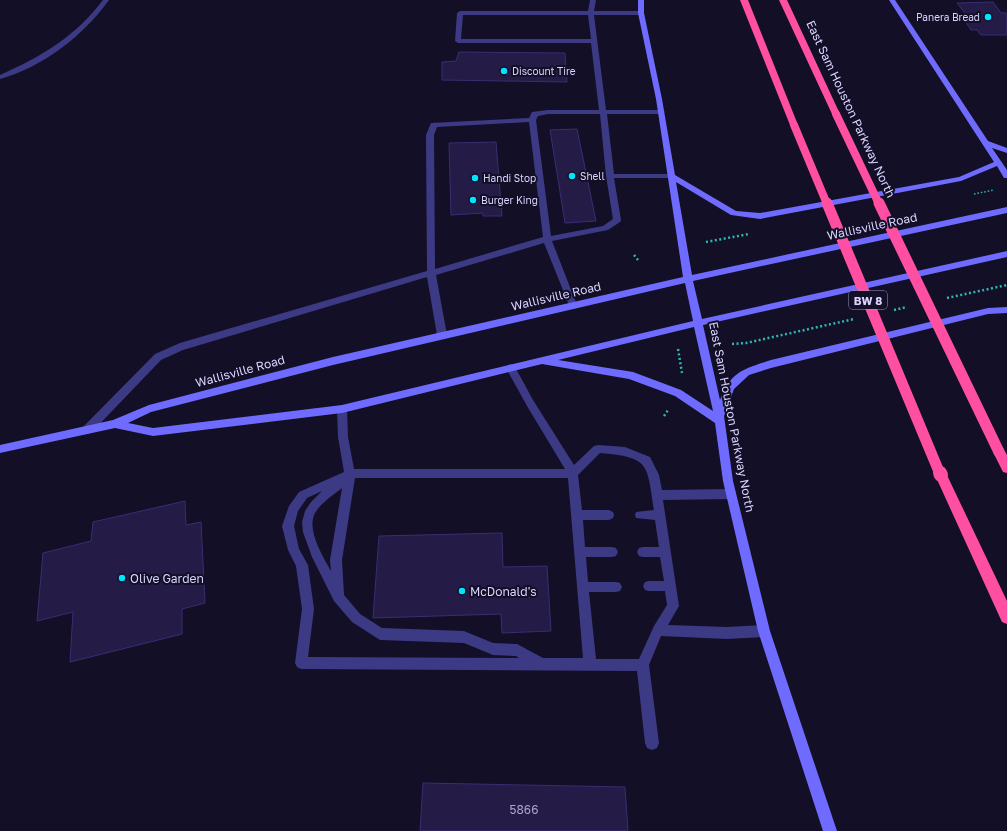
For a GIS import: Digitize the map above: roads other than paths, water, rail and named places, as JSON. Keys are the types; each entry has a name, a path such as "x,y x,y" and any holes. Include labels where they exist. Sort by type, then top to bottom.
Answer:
{"highway":[{"name":"BW 8","path":"744,0 794,125 941,475 1007,617"},
{"name":"East Sam Houston Parkway North","path":"783,0 836,114 1007,468"}],"main road":[{"name":"East Sam Houston Parkway North","path":"641,0 641,13 661,112 688,278 719,419 731,494 764,631 830,831"},
{"path":"892,0 1007,176"},
{"path":"986,143 1007,151"},
{"path":"671,176 734,213 760,216 961,179 999,162"},
{"name":"Wallisville Road","path":"0,449 115,424 149,409 333,361 442,335 688,278 1007,210"},
{"name":"Wallisville Road","path":"115,424 153,432 342,409 698,323 1007,254"},
{"path":"539,362 630,374 678,393 719,419 730,387 746,372 771,364 988,311 1007,310"}],"street":[{"path":"0,77 35,62 58,49 76,36 89,24 106,0"},
{"path":"87,430 158,357 180,347 548,239 605,228 617,220 610,176 594,41 591,13 593,0"},
{"path":"594,41 458,41 460,13 641,13"},
{"path":"573,305 548,239 532,120 535,114 548,112 661,112"},
{"path":"442,335 431,274 430,135 434,126 532,120"},
{"path":"610,176 671,176"},
{"path":"511,368 530,403 573,473 590,665"},
{"path":"338,597 336,560 350,474 343,437 342,409"},
{"path":"643,664 544,665 301,663 308,609 302,565 294,550 288,526 293,509 303,495 350,474 573,473 598,449 625,450 646,460 654,475 673,606 658,630 643,664 652,743"},
{"path":"350,474 318,502 309,514 307,528 311,543 338,597 356,618 380,634 464,637 493,649 517,650 544,665"},
{"path":"656,495 731,494"},
{"path":"640,515 659,515"},
{"path":"577,516 609,516"},
{"path":"580,552 612,552"},
{"path":"643,552 665,552"},
{"path":"649,586 670,586"},
{"path":"584,587 616,587"},
{"path":"658,630 726,633 764,631"}],"place":[{"name":"Panera Bread","path":"988,17"},
{"name":"Discount Tire","path":"504,71"},
{"name":"Shell","path":"572,176"},
{"name":"Handi Stop","path":"475,178"},
{"name":"Burger King","path":"473,200"},
{"name":"Olive Garden","path":"122,578"},
{"name":"McDonald's","path":"462,591"}]}
